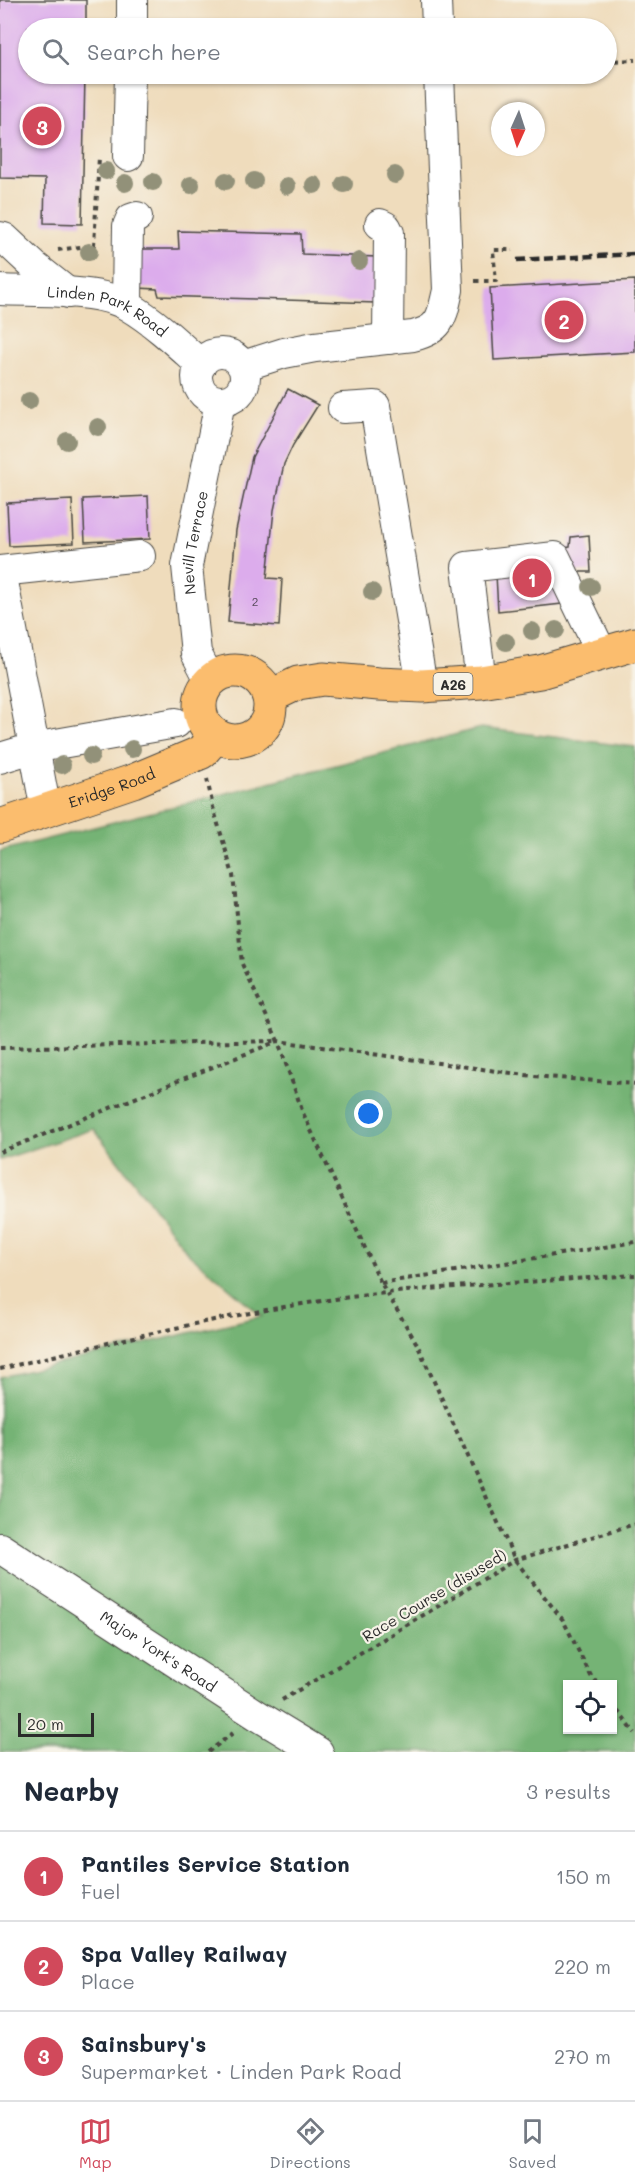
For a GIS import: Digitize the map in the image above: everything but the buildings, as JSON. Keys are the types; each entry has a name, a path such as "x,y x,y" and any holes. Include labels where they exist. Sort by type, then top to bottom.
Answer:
{"highway":[{"name":"A26","path":"269,697 298,683 323,679 422,686 481,682 540,672 635,644"},
{"path":"228,672 248,674 265,687 270,709 267,721 256,734 239,741 227,740 209,744 201,705 203,693 211,682 228,672"},
{"name":"Eridge Road","path":"0,826 133,781 209,744"}],"street":[{"path":"132,0 132,18"},
{"path":"436,0 437,18"},
{"path":"114,155 128,84"},
{"path":"243,366 304,349 428,333 437,325 444,309 447,282 439,84"},
{"path":"127,305 128,226 130,219 137,217"},
{"path":"380,224 386,227 389,233 388,339"},
{"path":"11,246 68,293"},
{"name":"Linden Park Road","path":"0,290 102,296 127,305 201,364"},
{"path":"212,355 233,356 243,366 245,375 242,390 228,401 212,400 200,389 198,372 201,364 212,355"},
{"name":"Nevill Terrace","path":"211,682 196,653 187,566 220,402"},
{"path":"343,408 375,406 422,686"},
{"path":"46,812 0,571 140,556"},
{"path":"481,682 467,567 555,557 602,654"},
{"path":"0,758 33,748 176,723"},
{"name":"Major York's Road","path":"0,1548 318,1752"}],"path":[{"path":"617,61 635,60"},
{"path":"11,246 94,245 114,155"},
{"path":"447,282 496,281 493,250 513,250"},
{"path":"209,744 213,807 233,875 242,964 278,1041 303,1113 381,1283 417,1344 515,1560 563,1620 594,1680"},
{"path":"0,1152 278,1041"},
{"path":"0,1048 278,1041 533,1076 635,1084"},
{"path":"381,1283 635,1242"},
{"path":"0,1369 236,1315 386,1293 635,1275"},
{"name":"Race Course (disused)","path":"257,1715 515,1560 635,1524"},
{"path":"617,1711 635,1734"}],"green space":[{"path":"481,728 635,747 635,1752 0,1752 0,1377 262,1316 187,1252 94,1129 0,1160 0,851"}],"railway":[{"path":"517,260 635,254"}],"place":[{"name":"Sainsbury's","path":"42,126"},
{"name":"Spa Valley Railway","path":"564,320"},
{"name":"Pantiles Service Station","path":"532,578"}]}
